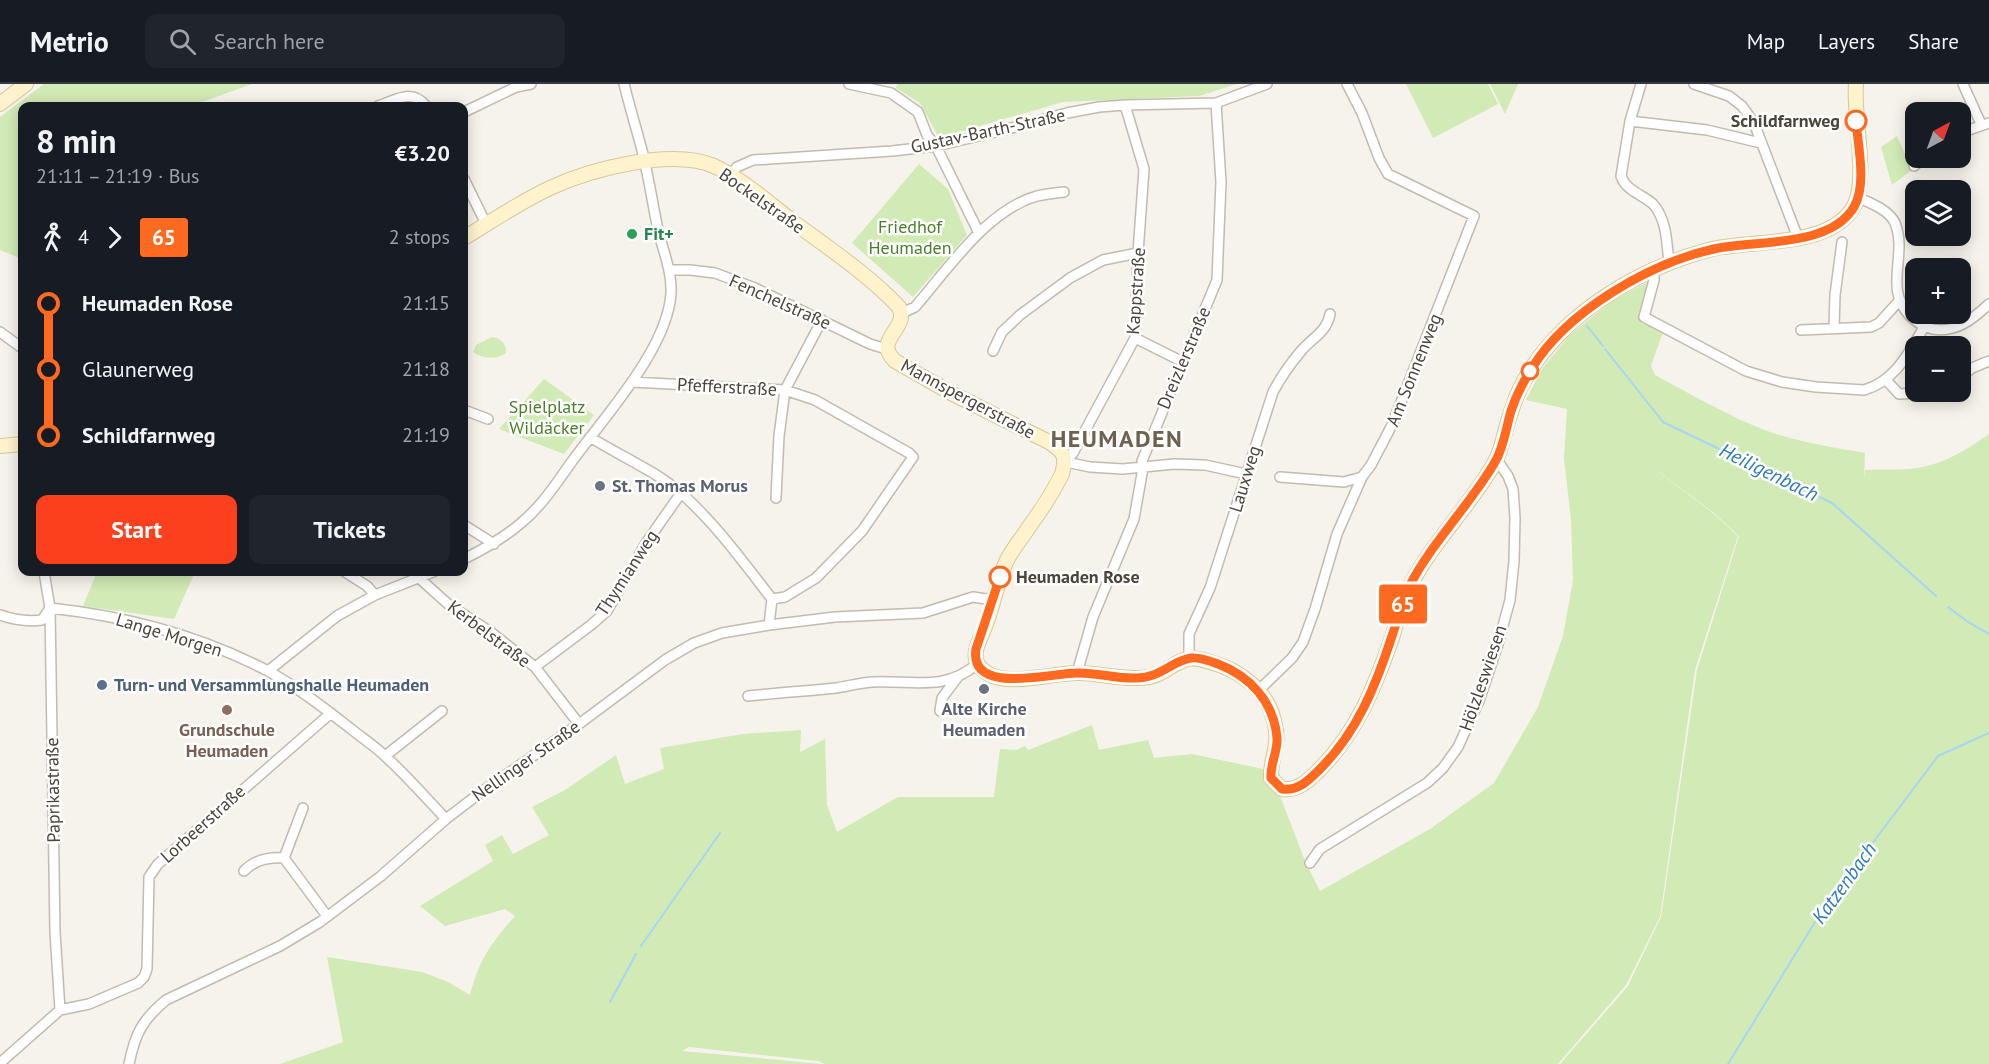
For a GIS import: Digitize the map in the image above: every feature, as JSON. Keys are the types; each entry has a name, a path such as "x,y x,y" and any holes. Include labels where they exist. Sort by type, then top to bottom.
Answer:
{"street":[{"path":"0,104 26,84"},
{"path":"468,110 516,87 531,84"},
{"path":"468,557 494,544 523,522 552,491 632,382 660,333 669,311 671,289 669,270 624,84"},
{"path":"849,84 891,93 918,112 927,135 936,146 979,233"},
{"path":"1216,103 1267,84"},
{"name":"Am Sonnenweg","path":"1258,691 1292,658 1303,642 1315,609 1336,534 1362,477 1392,425 1474,216 1388,174 1347,84"},
{"path":"1641,84 1630,121 1621,176 1623,183 1653,205 1661,217 1669,264"},
{"path":"1694,84 1729,96 1742,106 1754,123 1798,238"},
{"path":"1246,474 1205,465 1174,464 1143,468 1090,467 1066,462 1053,491 1007,561 976,649 977,664 1002,679 1077,673 1136,678 1156,675 1190,658 1232,669 1246,678 1258,691 1275,723 1277,741 1270,767 1271,778 1282,789 1290,790 1299,787 1323,766 1353,728 1378,680 1409,587 1497,460 1515,398 1523,381 1544,351 1569,324 1608,294 1669,264 1713,249 1798,238 1836,225 1846,217 1858,198 1860,174 1856,84"},
{"path":"1963,84 1985,124"},
{"path":"390,102 415,96 423,102"},
{"name":"Gustav-Barth-Straße","path":"731,175 737,167 753,160 936,146 1099,107 1216,103"},
{"name":"Dreizlerstraße","path":"1077,673 1093,617 1134,519 1143,468 1142,461 1217,280 1221,182 1216,103"},
{"name":"Kappstraße","path":"1066,462 1135,338 1144,169 1125,105"},
{"path":"1630,121 1707,130 1761,143"},
{"name":"Bockelstraße","path":"468,235 547,189 564,182 591,173 644,162 686,159 701,162 731,175 892,299 902,313"},
{"path":"468,187 486,224"},
{"path":"886,349 902,319 902,313 915,307 979,233 1007,211 1036,196 1064,192"},
{"path":"1858,198 1867,201 1894,221 1900,240 1896,282 1899,301 1910,316 1924,327 1943,331 1957,328 1989,304"},
{"path":"1834,327 1835,295 1842,242"},
{"path":"993,351 1002,332 1020,315 1070,278 1103,260 1138,253"},
{"name":"Fenchelstraße","path":"669,270 715,273 755,288 870,344 886,349"},
{"path":"1654,271 1654,280 1644,317 1746,370 1782,382 1864,390 1886,380 1902,364 1924,327"},
{"path":"1801,330 1871,327 1879,323 1899,301"},
{"name":"Lauxweg","path":"1190,658 1189,633 1210,588 1273,392 1285,371 1302,350 1328,325 1330,314"},
{"path":"776,498 778,436 785,390 822,320"},
{"path":"0,332 18,345"},
{"path":"1135,338 1183,362"},
{"name":"Mannspergerstraße","path":"886,349 895,361 961,399 1049,442 1059,449 1066,462"},
{"path":"1971,369 1989,361"},
{"path":"1886,380 1899,394 1905,395"},
{"name":"Pfefferstraße","path":"632,382 785,390 815,400 876,433 913,457 862,531 816,578 785,597 772,599"},
{"path":"468,412 488,419"},
{"path":"590,437 633,461 681,493 710,521 772,599 769,625"},
{"path":"0,446 18,444"},
{"name":"Hölzleswiesen","path":"1310,863 1320,849 1427,783 1443,768 1458,747 1479,701 1510,600 1514,561 1513,489 1508,476 1497,460"},
{"path":"1280,477 1344,482 1362,477"},
{"name":"Thymianweg","path":"535,667 583,632 607,611 646,543 681,493"},
{"path":"468,528 494,544"},
{"name":"Paprikastraße","path":"45,576 50,608 55,932 60,1010"},
{"path":"351,576 367,586 375,595"},
{"path":"268,671 337,616 375,595 421,576"},
{"name":"Kerbelstraße","path":"418,577 448,604 492,633 535,667 579,724"},
{"name":"Nellinger Straße","path":"129,1064 134,1040 141,1025 166,1000 223,975 280,946 327,916 381,876 480,793 665,660 694,643 722,633 769,625 835,617 923,613 973,597 993,600"},
{"path":"0,615 17,621 42,620 50,608"},
{"name":"Lange Morgen","path":"50,608 114,618 175,634 210,645 268,671 331,713 385,756 447,819"},
{"path":"748,696 838,688 871,682 919,684 957,678 966,674 977,664"},
{"path":"940,711 942,698 957,678"},
{"path":"385,756 442,711"},
{"name":"Lorbeerstraße","path":"0,1063 60,1010 89,1004 138,983 144,977 147,969 149,877 158,864 331,713"},
{"path":"284,858 303,808"},
{"path":"244,871 250,865 263,859 284,858 327,916"}],"green space":[{"path":"44,84 252,84 202,102 20,102"},
{"path":"897,84 1237,84 1199,96 1063,102 939,138 920,103 896,88"},
{"path":"1406,84 1488,84 1498,104 1433,138"},
{"path":"1490,84 1518,84 1505,114"},
{"path":"18,104 18,257 0,250 0,117"},
{"path":"1897,136 1905,154 1905,168 1912,170 1892,185 1881,147"},
{"name":"Friedhof Heumaden","path":"919,164 948,189 967,235 913,297 852,243"},
{"path":"1648,282 1639,317 1663,332 1651,366 1655,375 1762,429 1799,440 1865,453 1864,479 1865,470 1919,468 1941,462 1989,434 1989,1064 1560,1064 1628,986 1661,917 1697,670 1739,536 1714,513 1639,457 1714,514 1738,536 1695,670 1660,917 1626,985 1558,1064 825,1064 818,1061 689,1047 682,1051 822,1064 280,1064 343,1042 327,957 422,972 448,982 470,995 487,952 515,916 505,909 445,926 420,906 493,861 485,845 502,835 513,854 549,835 532,807 565,790 616,755 625,784 664,769 660,748 743,734 801,730 800,752 825,739 827,805 837,832 898,797 994,797 1000,749 1016,750 1025,746 1028,750 1092,725 1099,750 1148,740 1154,758 1192,754 1263,769 1268,784 1279,793 1305,861 1320,891 1430,829 1494,783 1538,707 1563,636 1573,580 1571,520 1564,459 1567,409 1526,400 1542,369 1569,336 1613,300"},
{"path":"492,337 503,342 506,353 490,358 473,352 476,345"},
{"name":"Spielplatz Wildäcker","path":"544,379 594,415 564,454 499,429"},
{"path":"95,576 193,576 174,619 83,606"}],"waterway":[{"name":"Heiligenbach","path":"1587,326 1603,346"},
{"name":"Heiligenbach","path":"1605,349 1663,422 1832,503 1936,596"},
{"name":"Heiligenbach","path":"1948,607 1989,634"},
{"name":"Katzenbach","path":"1728,1064 1823,909 1938,756 1989,733"},
{"path":"641,946 720,833"},
{"path":"610,1002 636,954"}],"bus line":[{"name":"65","path":"1000,577 986,625 976,649 975,658 980,667 1002,679 1077,673 1136,678 1156,675 1190,658 1213,662 1232,669 1246,678 1258,691 1275,723 1277,741 1270,767 1271,778 1282,789 1290,790 1299,787 1311,779 1341,745 1361,714 1378,680 1409,587 1497,460 1515,398 1523,381 1544,351 1569,324 1608,294 1669,264 1713,249 1798,238 1836,225 1846,217 1858,198 1860,174 1856,121"}],"place":[{"name":"Schildfarnweg","path":"1856,121"},
{"name":"Fit+","path":"632,234"},
{"name":"St. Thomas Morus","path":"600,486"},
{"name":"Heumaden Rose","path":"1000,577"},
{"name":"Turn- und Versammlungshalle Heumaden","path":"102,685"},
{"name":"Alte Kirche Heumaden","path":"984,689"},
{"name":"Grundschule Heumaden","path":"227,710"}],"district":[{"name":"HEUMADEN","path":"1117,439"}]}
